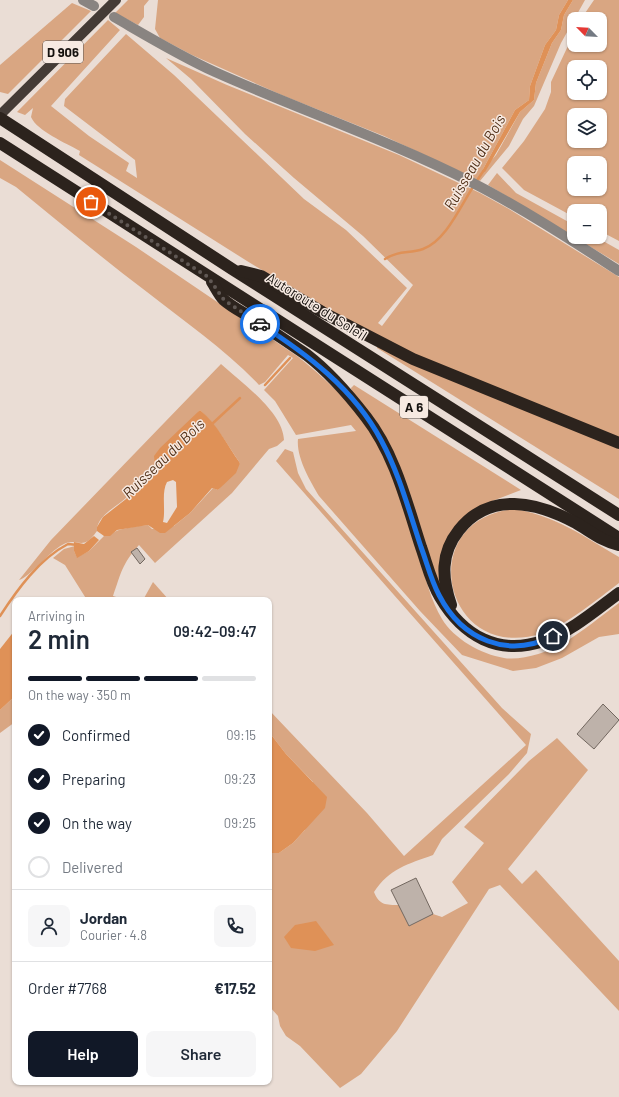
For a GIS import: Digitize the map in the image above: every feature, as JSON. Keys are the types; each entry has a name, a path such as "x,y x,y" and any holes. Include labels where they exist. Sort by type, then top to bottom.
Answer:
{"highway":[{"name":"Autoroute du Soleil","path":"0,117 232,269 619,515"},
{"name":"A 6","path":"0,143 619,538"},
{"path":"232,269 261,276 322,312 414,359 619,443"},
{"path":"208,277 224,300 308,356 330,375 367,418 381,440 394,468 439,596 454,616 471,633 480,638 501,645 516,646 531,644 550,638 582,619 619,593"},
{"path":"454,616 444,580 446,556 449,545 463,525 486,509 509,503 523,503 575,522 609,543 619,545"}],"main road":[{"name":"D 906","path":"0,117 10,105 116,0"}],"street":[{"path":"83,0 94,6"},
{"path":"114,17 174,52 214,71 388,143 482,187 544,223 619,270"}],"shaded area":[{"path":"128,0 149,0 144,6 144,17 138,25 115,13"},
{"path":"158,0 568,0 559,15 556,30 545,45 530,86 529,100 515,110 482,171 496,155 520,112 534,100 536,83 552,43 561,30 564,15 573,0 585,0 578,12 567,12 567,32 534,106 523,119 509,146 480,181 384,136 284,96 192,55 160,38 155,29"},
{"path":"594,0 619,0 619,241 607,235 607,204 567,204 567,213 524,190 502,168 524,141 545,109 551,92 551,82 567,48 567,52 607,52 607,12 586,12"},
{"path":"72,3 91,11 8,94 0,92 0,65"},
{"path":"108,20 120,30 51,106 89,136 129,163 126,171 137,178 135,160 64,106 65,99 126,34 174,75 304,199 346,230 407,288 378,323 382,326 413,285 363,236 294,178 245,134 191,79 166,58 227,85 399,155 480,193 509,209 619,277 619,439 432,363 337,315 247,261 79,155 80,151 45,132 34,122 31,117 33,108 25,115 17,112"},
{"path":"0,160 136,247 297,356 334,388 356,412 374,438 382,453 403,506 435,605 447,626 461,639 477,649 495,656 511,659 526,657 542,653 562,644 619,603 619,634 599,637 562,658 536,668 513,671 462,655 420,611 315,490 301,461 298,439 356,431 351,425 296,435 275,401 264,390 293,358 288,355 265,382 259,385 204,336 16,187 0,178"},
{"path":"497,173 516,193 567,221 567,233 488,185"},
{"path":"607,243 619,250 619,264 586,244"},
{"path":"377,345 619,446 619,499 377,348"},
{"path":"221,364 250,389 277,419 282,429 284,440 277,446 269,449 232,493 155,563 139,545 125,563 113,596 116,597 85,597 65,565 53,558 64,549 75,546 74,551 77,557 89,551 104,536 122,529 146,525 152,529 174,526 190,513 213,488 218,490 240,463 217,429 200,410 147,477 127,497 104,516 92,538 84,543 72,542 62,545 51,553 29,574 19,580 51,540"},
{"path":"354,385 521,490 482,505 457,525 440,588 412,505 353,395 351,388"},
{"path":"285,449 293,452 298,473 306,489 502,708 531,734 527,753 509,774 442,839 433,855 400,868 386,878 374,892 378,900 390,905 399,905 409,926 433,914 442,917 468,903 452,882 484,843 464,827 529,761 557,738 588,770 508,869 522,884 536,870 619,961 619,1011 500,885 489,889 397,1031 361,1074 340,1088 300,1046 286,1036 280,1026 278,1016 272,1009 272,853 279,853 293,843 305,830 313,782 286,754 272,736 272,713 367,813 404,856 526,745 276,461"},
{"path":"514,509 542,516 556,522 619,557 619,583 582,611 552,629 543,633 509,638 482,629 463,611 453,587 452,561 461,537 482,519"},
{"path":"153,582 166,597 145,597"},
{"path":"12,699 12,724 0,733 0,710"}],"water":[{"path":"568,0 573,0 564,15 561,30 552,43 536,83 534,100 520,112 485,172 482,171 515,110 529,100 530,86 545,45 556,30 559,15"},
{"path":"200,410 212,422 240,463 236,473 218,490 212,488 190,513 165,533 160,533 148,525 117,530 110,536 104,536 97,531 97,527 103,517 126,499 155,466 154,456 160,448","holes":["173,480 176,482 177,507 167,523 163,522 165,486 167,482"]},
{"path":"94,536 99,540 89,551 77,558 74,551 74,542 84,544"},
{"path":"12,634 12,699 0,710 0,649"},
{"path":"272,736 286,754 327,797 325,808 293,843 279,853 272,853"},
{"path":"316,921 334,945 315,951 291,948 284,937 295,925"}],"building":[{"path":"137,548 145,559 140,564 131,552"},
{"path":"603,704 619,720 594,749 577,734"},
{"path":"416,878 433,914 409,926 391,890"}],"waterway":[{"name":"Ruisseau du Bois","path":"476,182 484,170"},
{"name":"Ruisseau du Bois","path":"385,259 395,254 423,249 431,245 446,231 473,187"},
{"name":"Ruisseau du Bois","path":"265,385 290,358"},
{"name":"Ruisseau du Bois","path":"212,424 240,398"},
{"name":"Ruisseau du Bois","path":"13,597 38,567 57,550 68,544 78,545"},
{"name":"Ruisseau du Bois","path":"0,616 12,599"}],"way so far":[{"path":"91,202 208,277 224,300 260,324"}],"route":[{"path":"260,324 319,365 330,375 367,418 381,440 394,468 439,596 454,616 471,633 480,638 501,645 516,646 531,644 553,636"}]}
